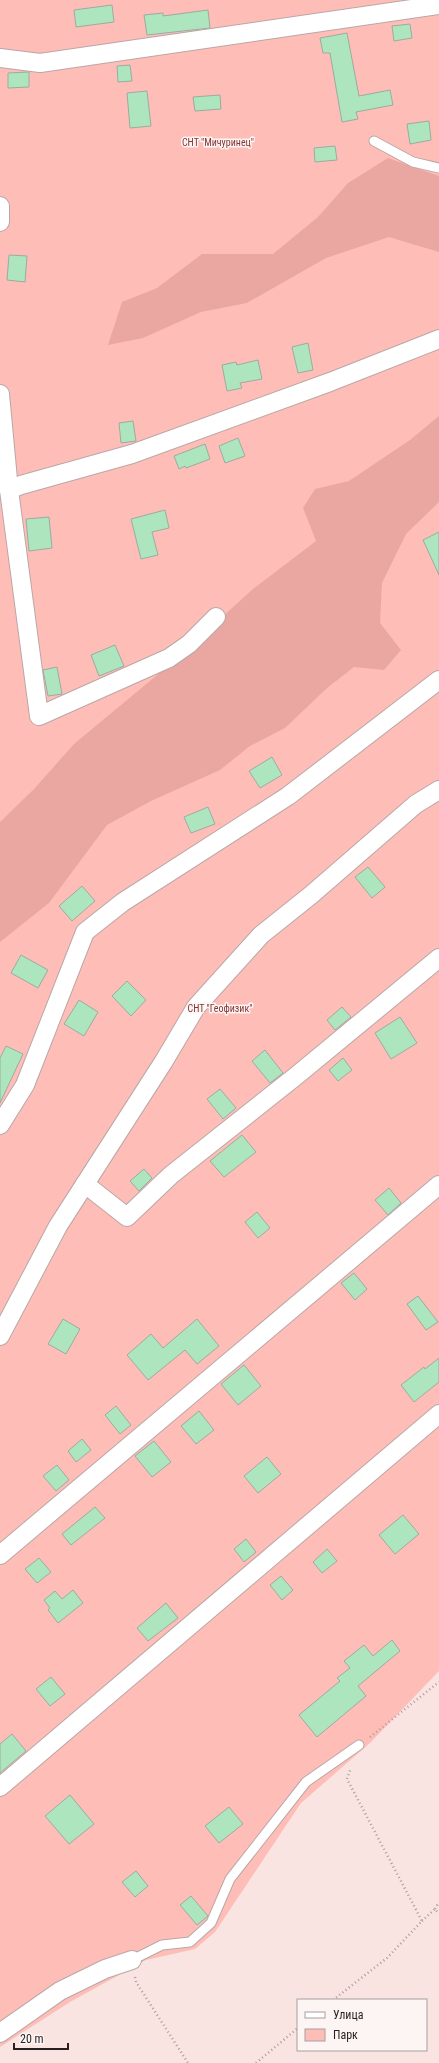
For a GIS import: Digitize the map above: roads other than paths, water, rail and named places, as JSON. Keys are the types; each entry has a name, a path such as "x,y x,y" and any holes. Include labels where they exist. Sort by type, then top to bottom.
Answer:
{"street":[{"path":"0,58 40,63 439,5"},
{"path":"0,206 0,222"},
{"path":"9,490 21,485 132,454 330,382 439,338"},
{"path":"0,394 9,490 39,716 169,658 189,644 216,617"},
{"path":"0,1125 25,1085 85,932 123,902 288,796 439,680"},
{"path":"0,1336 58,1226 164,1061 196,1007 261,935 311,895 416,804 439,790"},
{"path":"85,1184 126,1217 171,1175 296,1076 439,958"},
{"path":"0,1555 439,1185"},
{"path":"0,1787 439,1414"},
{"path":"0,2033 60,1991 106,1969 132,1960"}],"lane":[{"path":"374,142 413,162 439,168"},
{"path":"132,1960 162,1945 190,1942 211,1923 230,1880 306,1782 359,1745"}],"park label":[{"name":"СНТ \"Мичуринец\"","path":"218,142"},
{"name":"СНТ \"Геофизик\"","path":"220,1008"}]}
